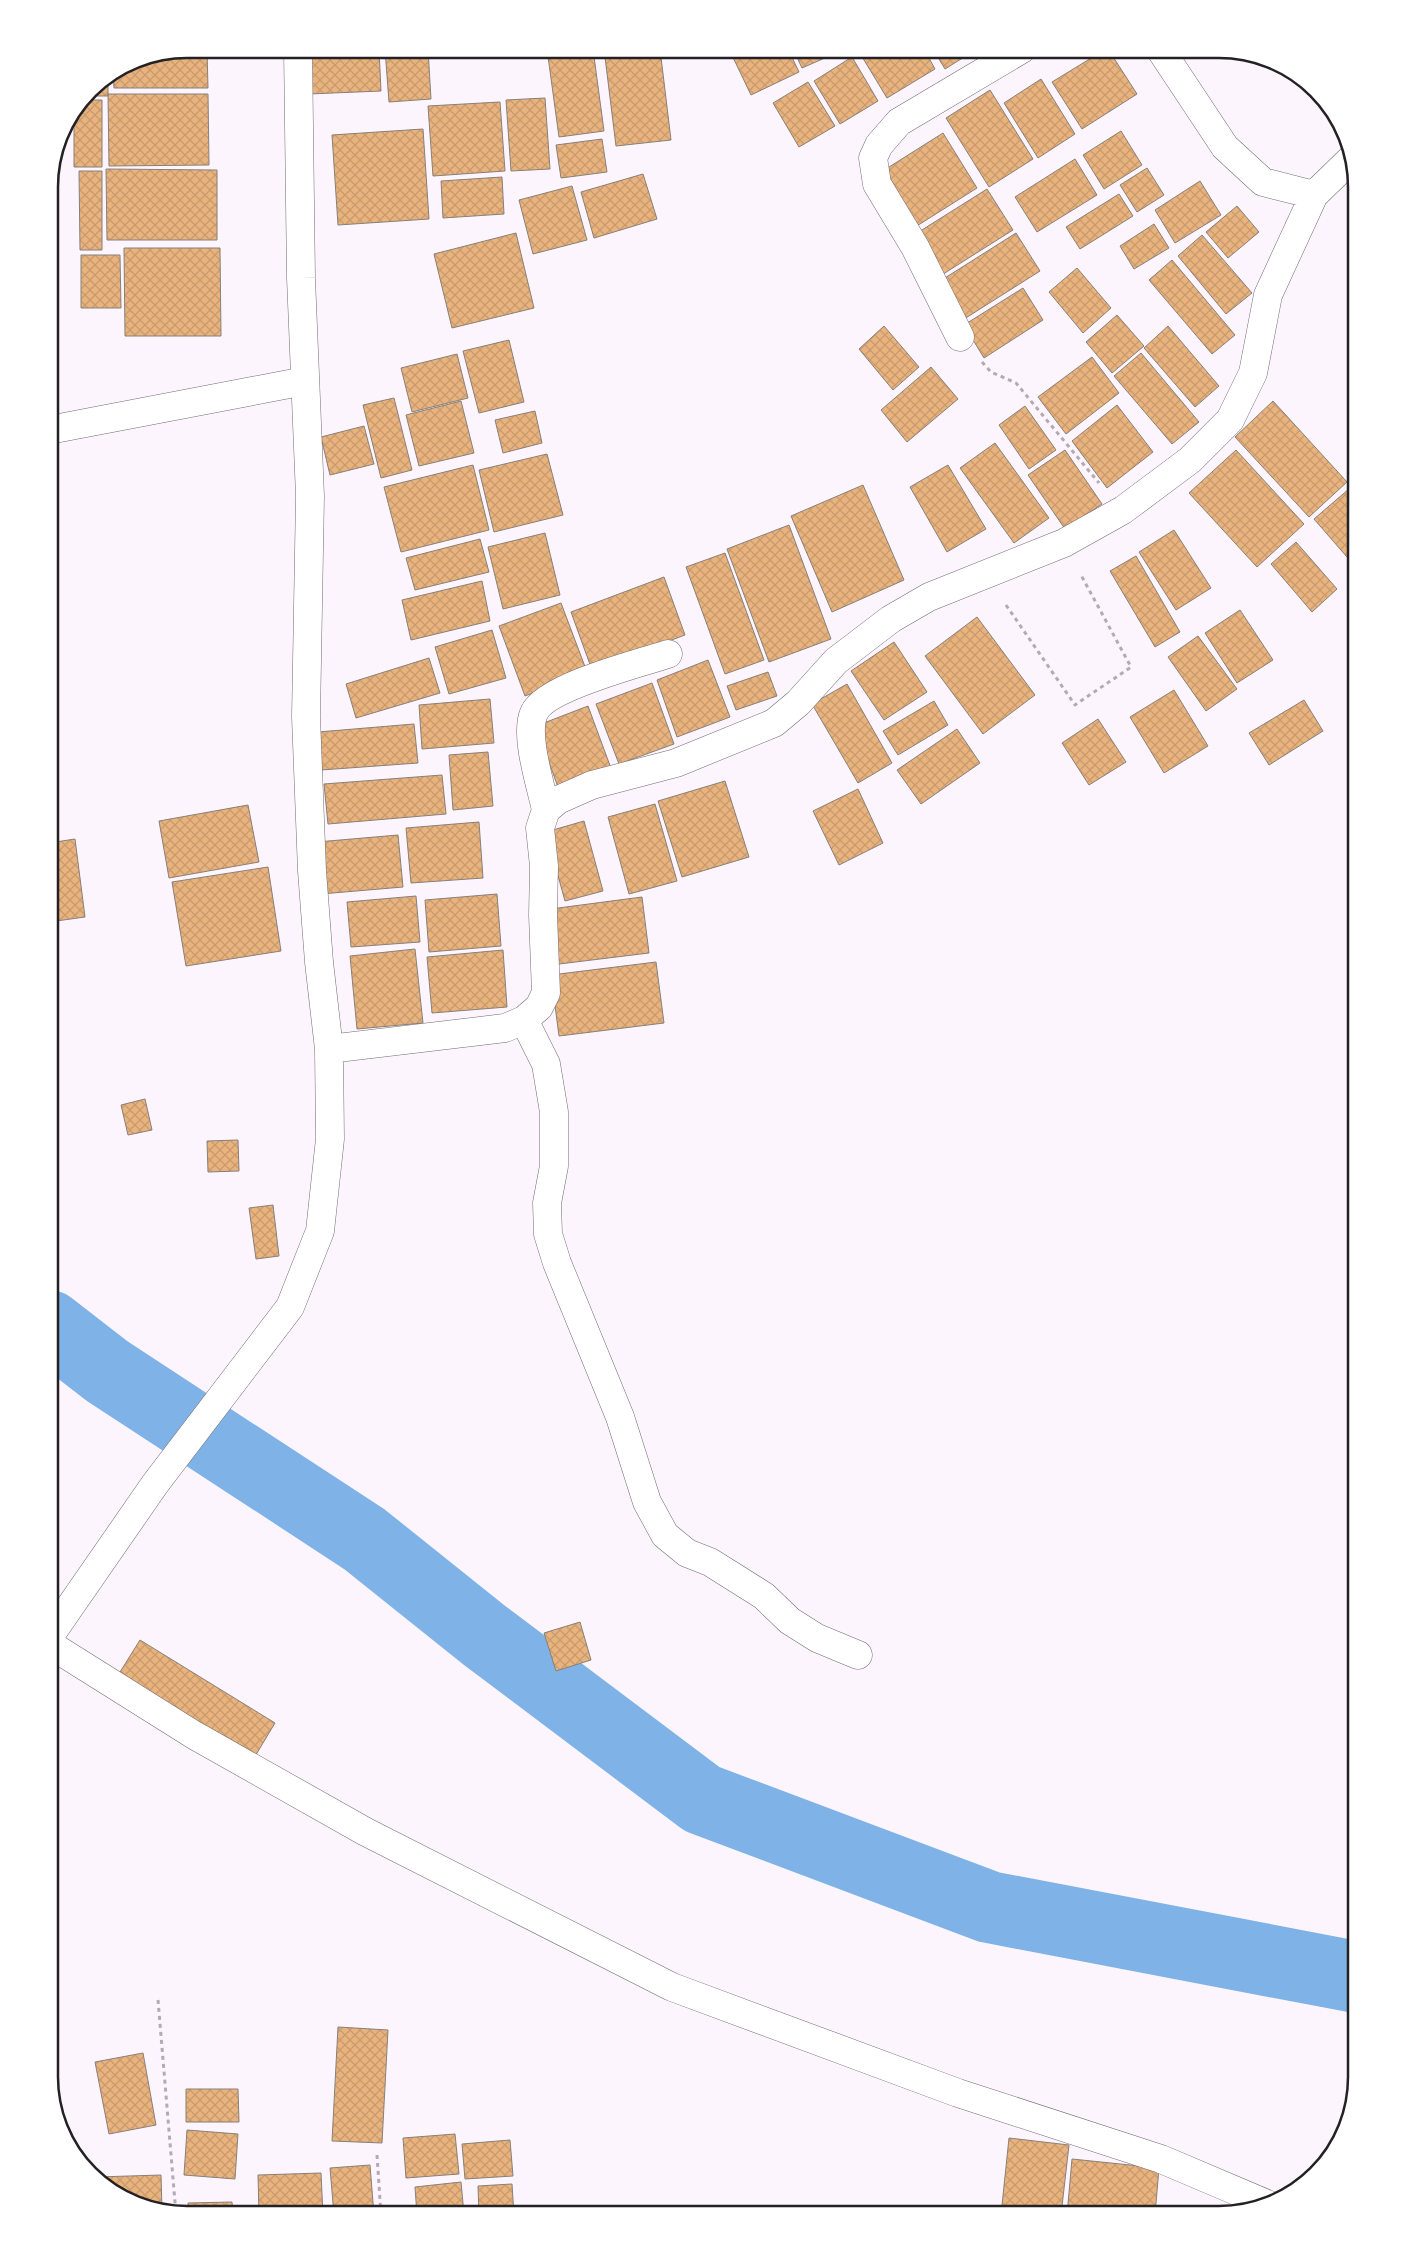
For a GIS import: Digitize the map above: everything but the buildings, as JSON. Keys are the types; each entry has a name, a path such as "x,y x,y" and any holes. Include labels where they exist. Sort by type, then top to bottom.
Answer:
{"street":[{"path":"57,1625 155,1484 290,1307 320,1231 330,1139 330,1048 319,962 312,871 306,717 310,496 301,278 298,57"},
{"path":"960,337 915,247 877,184 873,158 879,145 899,122 1007,58"},
{"path":"1166,58 1225,147 1263,182 1314,195"},
{"path":"546,810 558,800 592,786 676,763 774,723 798,703 836,661 891,619 929,597 1064,544 1123,510 1190,460 1230,420 1253,373 1268,295 1314,195 1345,164"},
{"path":"58,428 305,381"},
{"path":"330,1048 505,1028 524,1020 540,1007 546,993 543,915 544,866 540,828 546,810 531,735 534,713 541,703 566,688 668,654"},
{"path":"524,1020 546,1064 554,1112 554,1166 547,1203 548,1234 557,1263 620,1417 647,1502 665,1535 688,1553 710,1562 764,1596 790,1622 818,1638 858,1655"},
{"path":"57,1649 194,1735 366,1832 672,1987 958,2093 1160,2159 1258,2200"}],"path":[{"path":"960,337 991,372 1016,383 1032,399 1065,443 1123,510"},
{"path":"985,575 1075,705 1130,667 1064,544"},
{"path":"158,2000 175,2206"},
{"path":"377,2155 380,2206"}],"waterway":[{"path":"57,1333 107,1371 364,1539 484,1635 702,1799 989,1907 1348,1975"}]}
